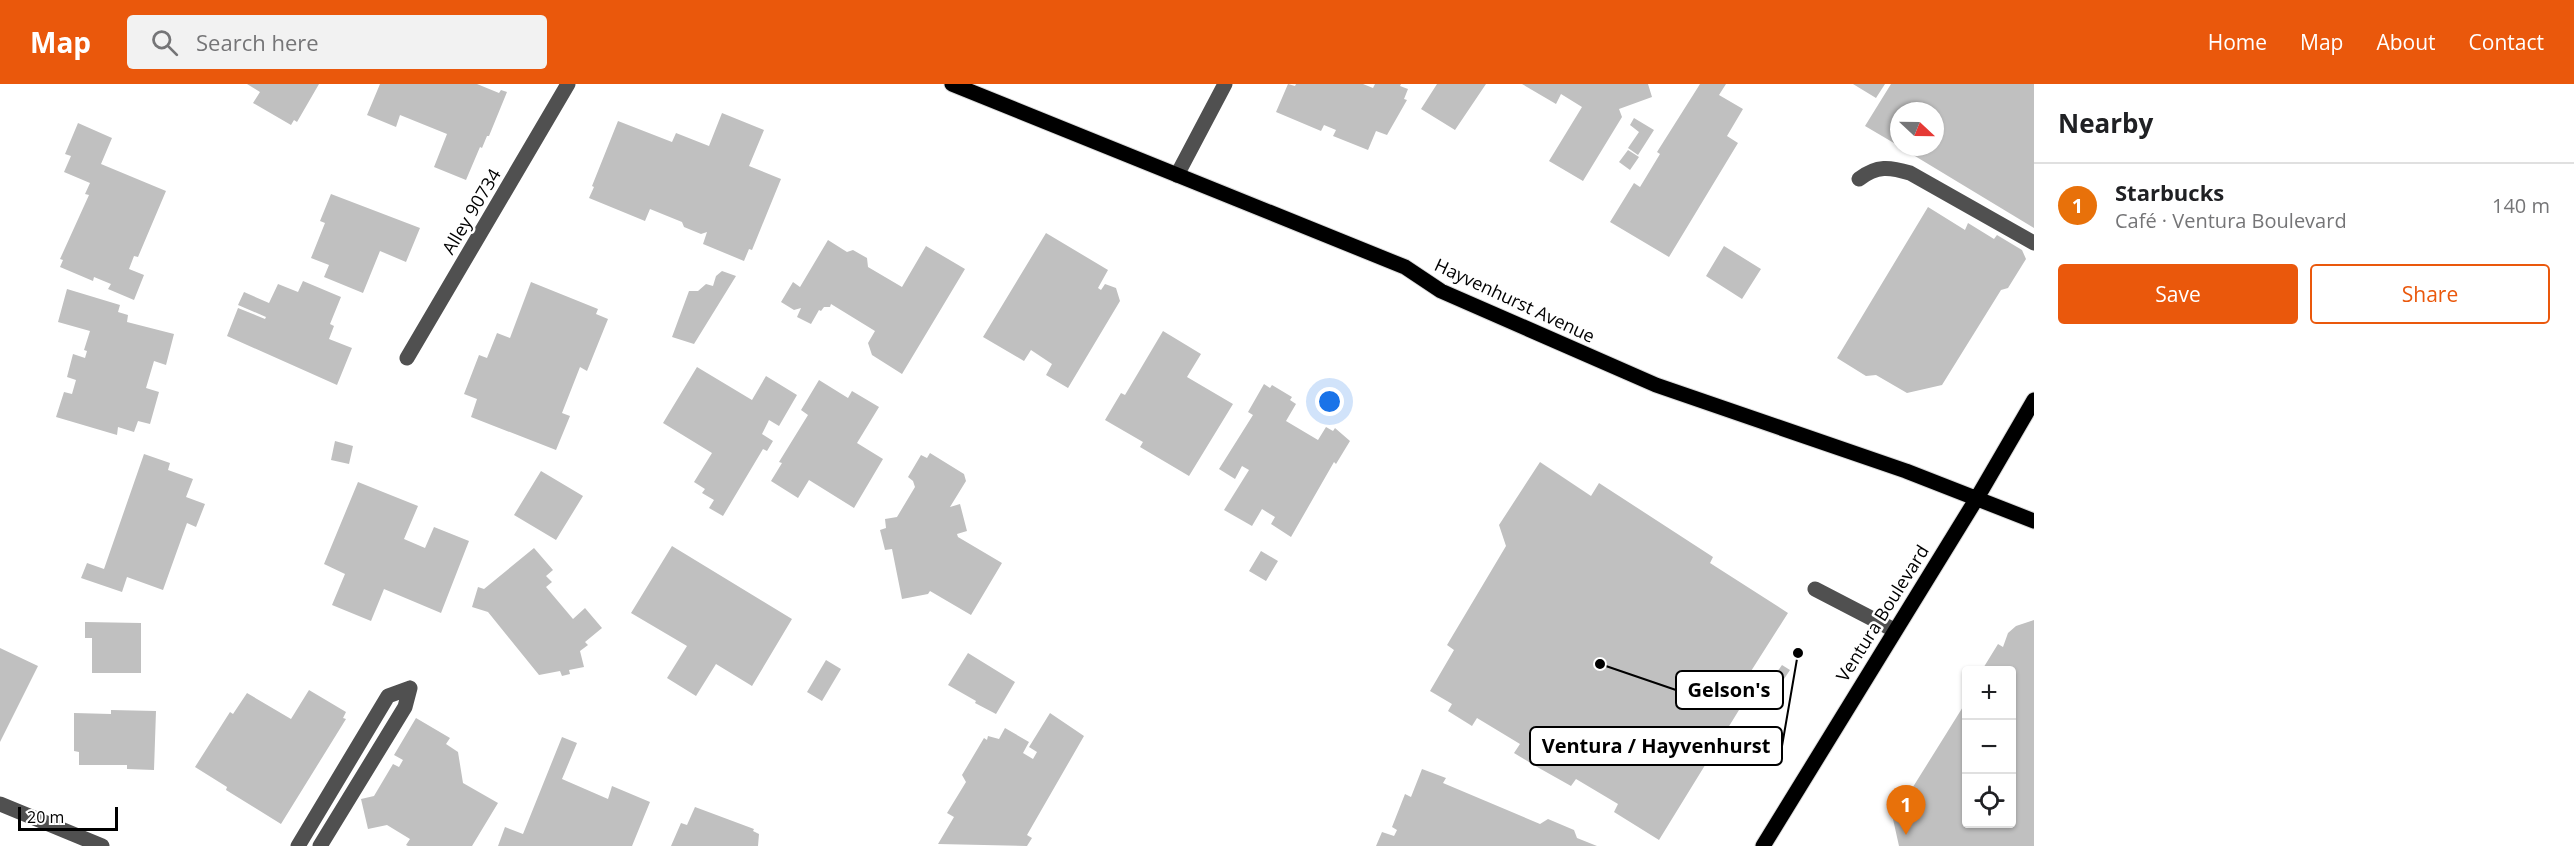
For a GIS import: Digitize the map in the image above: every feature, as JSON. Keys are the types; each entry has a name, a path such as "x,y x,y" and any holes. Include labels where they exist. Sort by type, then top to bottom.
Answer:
{"main road":[{"name":"Hayvenhurst Avenue","path":"952,84 1405,267 1441,291 1656,385 1977,498 2034,521"},
{"name":"Ventura Boulevard","path":"1763,846 1977,498 2034,400"}],"street":[{"name":"Alley 90734","path":"406,358 568,84"},
{"path":"1178,175 1226,84"},
{"path":"1859,178 1870,170 1888,167 1910,173 2034,243"},
{"path":"1815,589 1894,630"},
{"path":"298,846 388,696 410,688 405,707 320,846"},
{"path":"0,804 102,846"}],"building":[{"path":"247,84 319,84 297,122 294,120 291,125 253,103 260,92"},
{"path":"380,84 477,84 499,93 501,90 507,92 489,136 482,148 480,147 466,180 434,167 447,134 400,115 396,127 367,115"},
{"path":"1288,84 1295,86 1296,84 1363,84 1373,88 1375,84 1401,84 1400,86 1408,89 1404,99 1407,100 1387,135 1376,131 1368,150 1333,136 1336,130 1324,125 1321,131 1276,112"},
{"path":"1437,84 1486,84 1455,130 1421,109"},
{"path":"1522,84 1648,84 1652,97 1619,109 1622,117 1583,181 1549,161 1582,107 1561,94 1556,104"},
{"path":"1700,84 1726,84 1719,95 1743,109 1727,136 1738,143 1669,257 1610,222 1634,183 1640,187 1660,154 1657,152"},
{"path":"1853,84 1885,84 1876,98"},
{"path":"1891,84 2034,84 2034,228 1915,156 1944,156 1944,102 1890,102 1890,141 1865,126"},
{"path":"722,113 764,130 749,166 781,179 752,250 749,249 744,261 703,244 707,232 701,234 684,227 682,222 650,209 645,221 589,198 618,121 672,142 676,133 709,146"},
{"path":"1634,118 1654,130 1638,155 1628,148 1639,132 1630,125"},
{"path":"78,123 112,138 101,164 166,191 138,257 134,256 129,269 144,275 134,300 108,289 111,284 94,277 93,281 60,267 63,260 60,259 89,195 85,194 90,183 64,172 71,156 65,154"},
{"path":"1628,150 1639,157 1630,170 1619,162"},
{"path":"331,194 420,228 406,262 380,251 363,293 324,277 329,265 311,258 325,223 320,221"},
{"path":"1928,207 1965,230 1968,223 1994,239 1997,235 2022,250 2026,259 2008,288 2001,290 1942,385 1907,393 1876,375 1866,376 1837,358"},
{"path":"1046,233 1108,270 1098,288 1101,290 1105,284 1116,288 1120,301 1068,388 1046,375 1052,364 1031,350 1024,361 983,337"},
{"path":"828,240 847,252 853,250 867,258 868,267 902,287 926,246 965,269 902,374 872,355 868,343 875,331 831,304 830,307 819,310 811,324 797,317 801,308 794,310 781,302 793,282 800,287"},
{"path":"1724,246 1761,269 1742,299 1706,276"},
{"path":"722,271 736,276 694,344 672,337 689,291 698,291 706,284 713,286 716,276"},
{"path":"303,281 341,297 330,324 334,326 329,339 352,348 337,385 227,336 238,308 265,319 266,317 238,305 244,292 269,303 278,284 298,292"},
{"path":"531,282 598,309 596,314 608,319 587,371 580,367 562,413 570,416 556,450 471,417 477,399 464,394 479,355 487,358 497,333 510,338"},
{"path":"67,289 120,305 118,312 128,315 127,322 174,334 166,365 154,361 146,388 159,392 150,424 138,421 134,432 118,427 117,435 56,417 64,392 72,394 76,380 67,377 73,354 85,358 87,351 84,350 90,331 58,322"},
{"path":"1163,331 1201,354 1187,377 1233,404 1189,476 1140,447 1143,442 1105,420 1121,393 1125,395"},
{"path":"697,367 752,400 766,376 797,395 779,426 769,420 762,434 773,441 767,451 763,449 723,516 709,508 714,500 702,493 705,489 694,482 712,453 663,423"},
{"path":"819,380 848,398 852,391 879,407 857,443 883,459 854,508 809,480 798,498 771,481 782,463 779,462 808,415 801,410"},
{"path":"1264,384 1270,388 1272,385 1292,397 1290,400 1296,404 1286,421 1318,440 1326,427 1333,431 1335,428 1350,441 1336,464 1334,462 1291,537 1271,524 1275,517 1262,509 1252,526 1224,510 1249,470 1242,466 1235,479 1219,469 1253,415 1248,412"},
{"path":"335,441 353,446 349,464 331,460"},
{"path":"930,453 964,474 966,481 950,507 960,504 967,531 957,534 958,537 1002,563 971,615 930,591 928,594 902,599 892,549 885,550 880,530 886,528 885,519 897,517 915,487 913,481 908,477 921,455 927,458"},
{"path":"144,454 170,463 168,470 193,479 186,497 205,504 196,527 187,523 163,590 127,577 122,592 81,578 87,563 104,569"},
{"path":"1540,462 1591,496 1599,483 1713,557 1710,563 1788,613 1746,679 1755,684 1659,840 1614,812 1618,804 1576,779 1571,786 1514,753 1520,744 1477,718 1472,726 1448,711 1452,704 1430,691 1454,650 1447,645 1506,546 1499,525"},
{"path":"541,471 583,496 556,540 514,515"},
{"path":"358,482 418,506 404,539 425,548 434,527 469,541 441,613 384,589 371,621 332,605 345,574 324,564"},
{"path":"672,546 792,619 752,686 716,664 696,696 667,678 687,646 631,613"},
{"path":"534,548 553,570 546,576 552,582 546,587 573,619 585,608 602,628 585,642 588,645 580,651 584,667 569,670 570,674 562,676 560,671 539,675 488,612 472,607 478,587 484,589"},
{"path":"1261,551 1278,561 1266,581 1249,571"},
{"path":"2034,620 2034,846 1899,846 1893,819 1962,708 1962,828 2016,828 2016,666 1984,666 1998,644 2003,647 2008,633 2016,626"},
{"path":"85,622 141,623 141,673 92,673 92,638 85,638"},
{"path":"0,648 38,666 0,742"},
{"path":"968,653 1015,682 996,714 948,685"},
{"path":"826,660 841,669 822,701 807,692"},
{"path":"1782,665 1790,670 1778,688 1770,682"},
{"path":"309,690 346,712 343,718 346,719 281,824 226,790 227,787 195,767 230,712 233,714 247,693 291,719"},
{"path":"111,710 156,711 154,770 127,769 127,765 79,765 79,752 74,751 74,713 111,714"},
{"path":"1050,713 1084,736 1027,835 1032,838 1027,846 938,844 954,817 947,813 966,782 962,775 984,738 987,740 988,736 999,739 1005,728 1029,742 1023,753 1033,759 1037,752 1029,747"},
{"path":"416,718 450,738 446,744 458,752 463,783 498,803 472,846 408,846 406,845 410,839 387,825 368,829 361,799 374,796 393,764 399,767 403,760 394,755"},
{"path":"562,737 577,743 562,779 608,799 612,786 650,802 632,846 498,846 505,827 523,834"},
{"path":"1422,769 1446,778 1443,783 1540,824 1548,819 1574,830 1577,838 1597,846 1376,846 1382,832 1394,836 1397,830 1392,827 1405,794 1411,797"},
{"path":"695,807 754,829 753,831 759,834 758,846 671,846 681,823 687,825"}],"place":[{"name":"Ventura / Hayvenhurst","path":"1798,653"},
{"name":"Gelson's","path":"1600,664"},
{"name":"Starbucks","path":"1906,835"}]}
